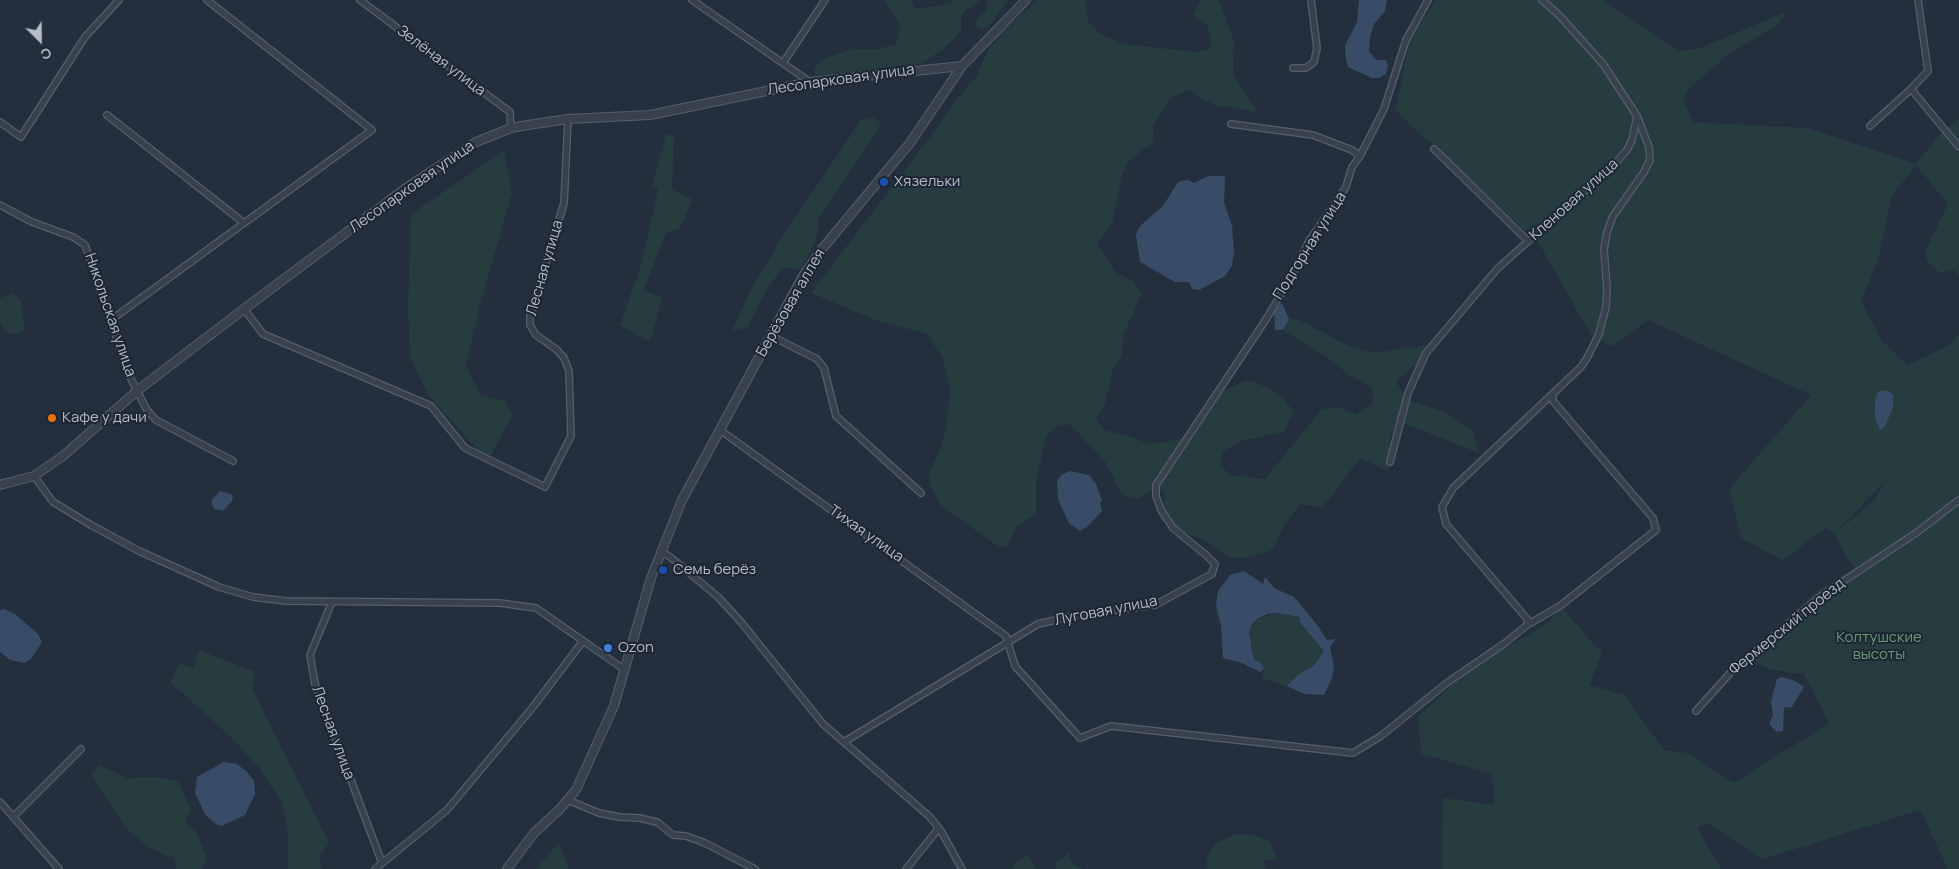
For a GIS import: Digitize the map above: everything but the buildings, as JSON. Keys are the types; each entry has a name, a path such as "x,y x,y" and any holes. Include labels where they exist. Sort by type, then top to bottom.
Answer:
{"street":[{"path":"0,122 21,137 85,37 119,0"},
{"path":"111,320 372,130 207,0"},
{"name":"Зелёная улица","path":"360,0 510,112 511,128"},
{"path":"692,0 810,82"},
{"path":"783,63 825,0"},
{"name":"Берёзовая аллея","path":"508,869 534,833 576,790 603,734 625,670 657,562 682,500 803,276 822,249 910,143 962,66 1026,0"},
{"path":"1293,68 1306,68 1314,62 1317,48 1311,0"},
{"name":"Подгорная улица","path":"1260,326 1292,276 1309,241 1346,187 1352,167 1360,156 1384,109 1406,40 1428,0"},
{"path":"1542,0 1558,14 1603,64 1636,116"},
{"path":"1870,126 1928,71 1918,0"},
{"name":"Лесопарковая улица","path":"0,485 34,476 64,456 138,390 244,309 422,178 476,142 511,128 568,119 650,115 810,82 962,66"},
{"path":"1911,89 1959,147"},
{"path":"107,114 244,222"},
{"name":"Кленовая улица","path":"1390,462 1408,393 1426,353 1498,268 1627,150 1632,140 1636,116"},
{"name":"Кленовая улица","path":"1527,624 1528,620 1446,524 1442,507 1453,488 1530,413 1581,367 1599,334 1607,289 1604,249 1606,232 1613,216 1644,172 1650,160 1649,147 1636,116"},
{"name":"Лесная улица","path":"244,309 263,334 431,406 465,448 545,487 571,436 569,371 564,358 556,349 536,335 530,326 530,316 564,203 568,119"},
{"path":"1231,124 1313,135 1352,150 1360,156"},
{"path":"1434,148 1528,241"},
{"name":"Никольская улица","path":"0,205 32,222 73,237 85,245 129,375 147,410 156,420 233,461"},
{"name":"Луговая улица","path":"844,742 1038,624 1077,616 1155,605 1212,574 1214,564 1173,528 1156,496 1156,485 1260,326"},
{"path":"771,336 817,359 824,368 836,416 921,493"},
{"path":"1008,642 1015,666 1080,738 1111,726 1353,753 1381,736 1448,682 1505,643 1527,624 1560,606 1656,530 1653,518 1553,401 1552,394"},
{"name":"Тихая улица","path":"720,430 974,611 1006,636 1008,642"},
{"path":"34,476 53,502 91,525 139,551 219,587 252,597 286,601 500,603 536,608 625,670"},
{"name":"Фермерский проезд","path":"1696,711 1731,672 1821,596 1916,533 1959,500"},
{"path":"661,552 669,556 718,597 741,622 823,724 930,817 962,869"},
{"name":"Лесная улица","path":"332,602 310,655 315,684 382,863"},
{"path":"374,869 447,810 533,708 583,641"},
{"path":"14,816 81,749"},
{"path":"568,800 599,813 657,822 673,835 686,836 705,843 755,869"},
{"path":"0,802 59,869"},
{"path":"906,869 938,828"}],"green space":[{"path":"884,0 911,0 914,8 922,8 950,4 954,0 981,0 961,16 961,31 957,36 942,50 920,64 815,76 814,69 819,63 831,56 853,49 874,50 896,44 900,31 899,24"},
{"path":"988,0 1008,0 993,22 982,30 976,27 977,20 986,10"},
{"path":"1038,0 1086,0 1088,21 1099,33 1123,44 1196,52 1212,48 1208,26 1193,15 1201,0 1219,0 1234,42 1233,73 1257,112 1214,105 1187,90 1171,98 1153,126 1154,143 1131,158 1123,172 1112,223 1097,243 1116,273 1133,281 1142,294 1124,333 1122,357 1113,369 1106,401 1096,419 1104,430 1132,437 1149,444 1189,438 1218,394 1246,380 1262,385 1281,395 1293,411 1284,432 1240,441 1223,452 1220,466 1231,475 1265,479 1322,409 1341,407 1356,415 1373,404 1372,388 1283,330 1289,319 1299,320 1351,347 1376,353 1426,345 1420,362 1396,381 1406,399 1447,413 1473,432 1479,453 1403,423 1390,436 1388,471 1360,458 1323,507 1300,504 1283,527 1273,550 1245,558 1231,558 1205,540 1182,532 1169,522 1164,507 1164,490 1152,489 1138,499 1122,495 1106,463 1070,424 1054,427 1046,437 1036,480 1036,514 1017,525 1007,547 999,547 942,506 930,486 928,475 940,449 946,427 950,391 943,359 927,334 873,319 811,293 956,100 976,77 989,49 1004,30"},
{"name":"Колтушские высоты","path":"1436,0 1603,0 1679,51 1698,49 1783,13 1786,15 1776,25 1728,55 1691,86 1683,98 1693,122 1807,128 1916,164 1941,133 1959,118 1959,275 1953,270 1940,273 1929,263 1924,253 1948,204 1916,165 1892,196 1878,261 1861,301 1882,341 1908,365 1951,344 1959,334 1959,869 1948,869 1920,810 1763,859 1708,823 1697,828 1721,869 1442,869 1443,798 1494,805 1492,774 1421,754 1418,716 1473,666 1542,627 1563,609 1602,653 1589,685 1624,695 1664,750 1687,753 1734,783 1829,723 1804,674 1771,670 1753,661 1784,636 1779,625 1817,591 1856,567 1847,559 1835,534 1826,528 1783,560 1741,538 1729,489 1811,395 1648,320 1613,346 1593,339 1540,245 1395,110 1410,40","holes":["1885,481 1875,500 1839,530"]},
{"path":"873,117 882,124 820,216 815,243 801,270 783,267 765,292 748,327 732,331 750,291 779,242 861,120"},
{"path":"666,134 674,136 672,189 693,200 679,229 666,233 644,290 662,298 650,342 620,325 642,261 658,189 652,187"},
{"path":"504,151 512,193 479,309 466,366 481,396 506,401 512,416 491,455 482,454 428,395 410,358 408,307 411,214"},
{"path":"12,293 21,301 25,328 18,335 6,332 0,322 0,298"},
{"path":"1277,613 1298,618 1302,621 1302,626 1324,651 1312,667 1298,675 1287,687 1262,678 1264,669 1261,663 1255,661 1249,632 1251,626 1259,619"},
{"path":"199,650 255,672 252,688 329,843 319,857 321,869 288,869 288,836 282,803 259,768 232,738 170,682 179,663 193,668"},
{"path":"99,765 127,778 156,777 178,781 191,809 186,820 199,837 207,860 201,869 176,869 174,859 148,847 126,828 91,775"},
{"path":"1235,834 1254,835 1269,842 1278,859 1263,860 1266,869 1206,869 1208,856 1216,843"},
{"path":"559,843 569,869 535,869"},
{"path":"1068,853 1074,865 1084,869 1055,869 1057,863"},
{"path":"1027,855 1036,868 1040,869 1009,869"}],"water":[{"path":"1359,0 1387,0 1385,11 1374,24 1370,37 1369,51 1376,60 1386,60 1388,66 1386,74 1379,78 1372,78 1348,67 1346,60 1345,45 1357,22"},
{"path":"1208,176 1225,176 1224,202 1232,226 1234,251 1232,266 1225,276 1199,290 1192,289 1189,282 1175,282 1140,262 1136,235 1140,226 1163,206 1178,182 1188,180 1194,183"},
{"path":"1282,303 1289,319 1283,330 1275,330 1274,311"},
{"path":"1886,390 1893,394 1893,408 1884,428 1880,430 1875,417 1875,401 1878,392"},
{"path":"1070,471 1089,475 1096,484 1102,500 1100,503 1102,511 1087,527 1080,531 1069,523 1058,500 1057,481 1061,475"},
{"path":"220,491 233,495 232,501 223,511 214,509 211,501"},
{"path":"1244,571 1263,584 1265,577 1274,588 1294,597 1327,640 1336,639 1330,647 1334,667 1332,678 1324,695 1304,694 1287,686 1298,675 1314,665 1324,651 1302,625 1299,617 1277,613 1267,614 1257,619 1251,626 1249,632 1253,655 1255,661 1260,662 1264,669 1260,672 1242,663 1223,658 1221,626 1216,606 1218,591 1230,575"},
{"path":"4,609 15,614 38,634 42,642 31,659 24,663 10,660 0,652 0,610"},
{"path":"1782,677 1795,681 1804,687 1791,708 1784,707 1783,731 1777,732 1769,724 1773,715 1771,701 1777,679"},
{"path":"224,762 237,764 247,772 254,781 255,794 245,815 222,826 214,823 205,814 195,793 197,777"}],"place":[{"name":"Хязельки","path":"884,182"},
{"name":"Кафе у дачи","path":"52,418"},
{"name":"Семь берёз","path":"663,570"},
{"name":"Ozon","path":"608,648"}]}
